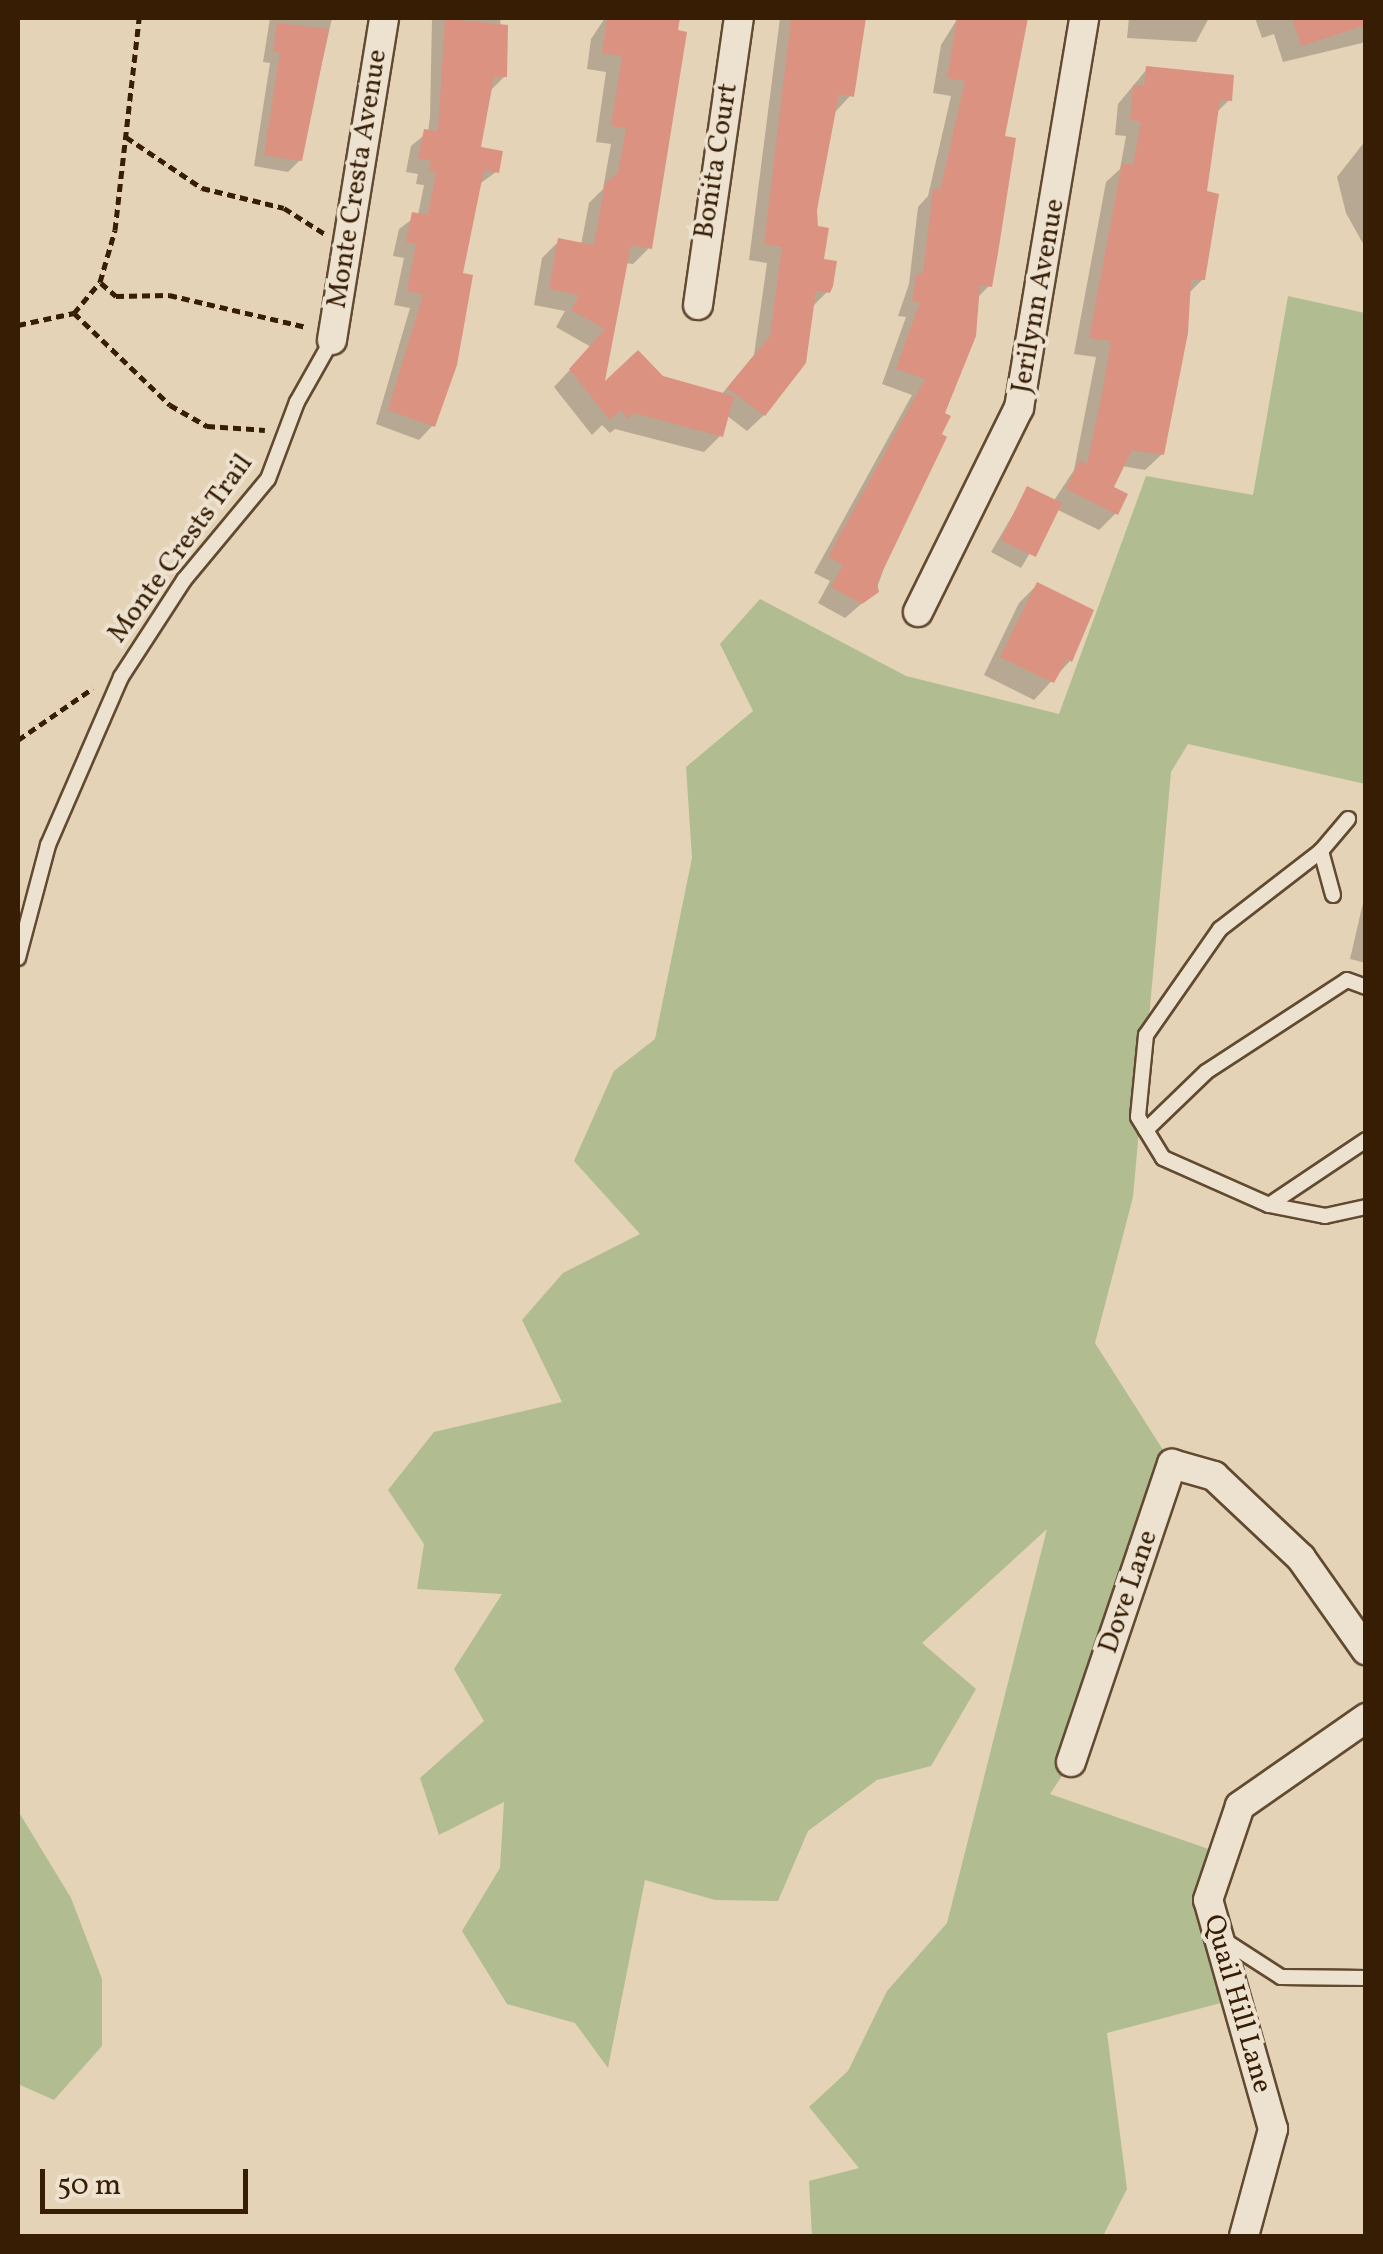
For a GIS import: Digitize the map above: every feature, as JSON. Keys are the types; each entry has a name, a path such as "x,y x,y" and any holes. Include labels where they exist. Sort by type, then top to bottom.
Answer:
{"street":[{"name":"Monte Cresta Avenue","path":"333,337 344,245 384,18"},
{"name":"Bonita Court","path":"698,306 739,18"},
{"name":"Jerilynn Avenue","path":"918,612 1020,408 1084,18"},
{"name":"Dove Lane","path":"1072,1762 1172,1464 1214,1476 1301,1558 1366,1650"},
{"name":"Quail Hill Lane","path":"1244,2236 1273,2129 1208,1900 1240,1806 1366,1718"}],"lane":[{"name":"Monte Crests Trail","path":"18,958 48,845 116,688 184,580 268,479 333,337"},
{"path":"1348,819 1321,851 1220,929 1146,1035 1138,1117 1164,1158 1269,1205 1326,1216 1366,1207"},
{"path":"1321,851 1334,895"},
{"path":"1146,1130 1206,1072 1316,1000 1347,980 1366,988"},
{"path":"1269,1205 1366,1140"},
{"path":"1218,1937 1281,1977 1366,1978"}],"path":[{"path":"18,325 74,313 100,282 114,230 139,18"},
{"path":"124,136 202,188 284,208 344,245"},
{"path":"100,282 116,296 169,296 333,337"},
{"path":"74,313 170,406 207,426 288,430"},
{"path":"18,740 90,688 116,688"}],"green space":[{"path":"1288,296 1365,313 1365,784 1188,744 1171,772 1133,1197 1095,1343 1172,1464 1071,1762 1050,1794 1223,1854 1208,1900 1236,1999 1107,2033 1127,2189 1103,2236 812,2236 809,2181 859,2168 809,2107 848,2071 887,1991 947,1923 1047,1529 922,1643 976,1689 931,1766 877,1780 808,1831 778,1901 715,1900 645,1880 608,2068 575,2023 507,2004 462,1931 500,1868 504,1802 439,1835 420,1778 484,1721 454,1669 502,1594 417,1589 424,1544 388,1490 434,1432 562,1402 522,1320 563,1273 640,1234 574,1161 614,1071 655,1039 692,858 686,767 753,711 720,644 760,599 906,676 1059,714 1146,476 1253,495"},
{"path":"20,1814 71,1898 102,1979 102,2046 54,2100 18,2084"}],"building":[{"path":"680,18 678,30 687,32 652,249 631,245 605,381 638,350 663,376 734,396 723,437 634,413 628,419 621,410 610,420 569,369 605,329 571,310 579,295 549,289 558,238 594,245 605,183 618,173 626,128 611,126 622,56 602,53 607,20"},
{"path":"791,18 866,18 854,97 839,94 817,210 818,226 829,228 824,259 837,261 833,286 830,293 816,291 806,363 765,416 727,388 770,336 782,247 764,244"},
{"path":"957,18 1028,18 1005,136 1016,138 998,253 992,287 980,285 976,336 945,413 951,416 942,434 947,437 877,583 879,592 862,604 831,587 843,565 828,557 925,379 896,369 920,302 912,301 917,273 923,273 933,188 940,190 965,81 947,78"},
{"path":"1292,18 1366,18 1366,25 1301,46"},
{"path":"445,19 508,25 507,77 494,77 481,147 503,151 499,173 484,170 463,273 473,275 457,365 435,427 388,410 423,295 407,291 416,244 406,242 412,212 428,215 436,172 429,170 431,161 418,158 424,129 438,131"},
{"path":"277,23 329,29 302,161 264,155 280,52 273,51"},
{"path":"1146,66 1234,75 1232,101 1220,100 1207,191 1219,194 1205,280 1191,280 1188,333 1164,455 1132,450 1114,487 1128,494 1118,515 1066,489 1080,460 1087,464 1103,388 1111,341 1089,338 1122,163 1133,165 1141,121 1130,120 1133,85 1144,86"},
{"path":"1027,486 1062,503 1036,557 1001,540"},
{"path":"1037,582 1094,610 1072,662 1067,659 1054,683 1000,657"}]}
